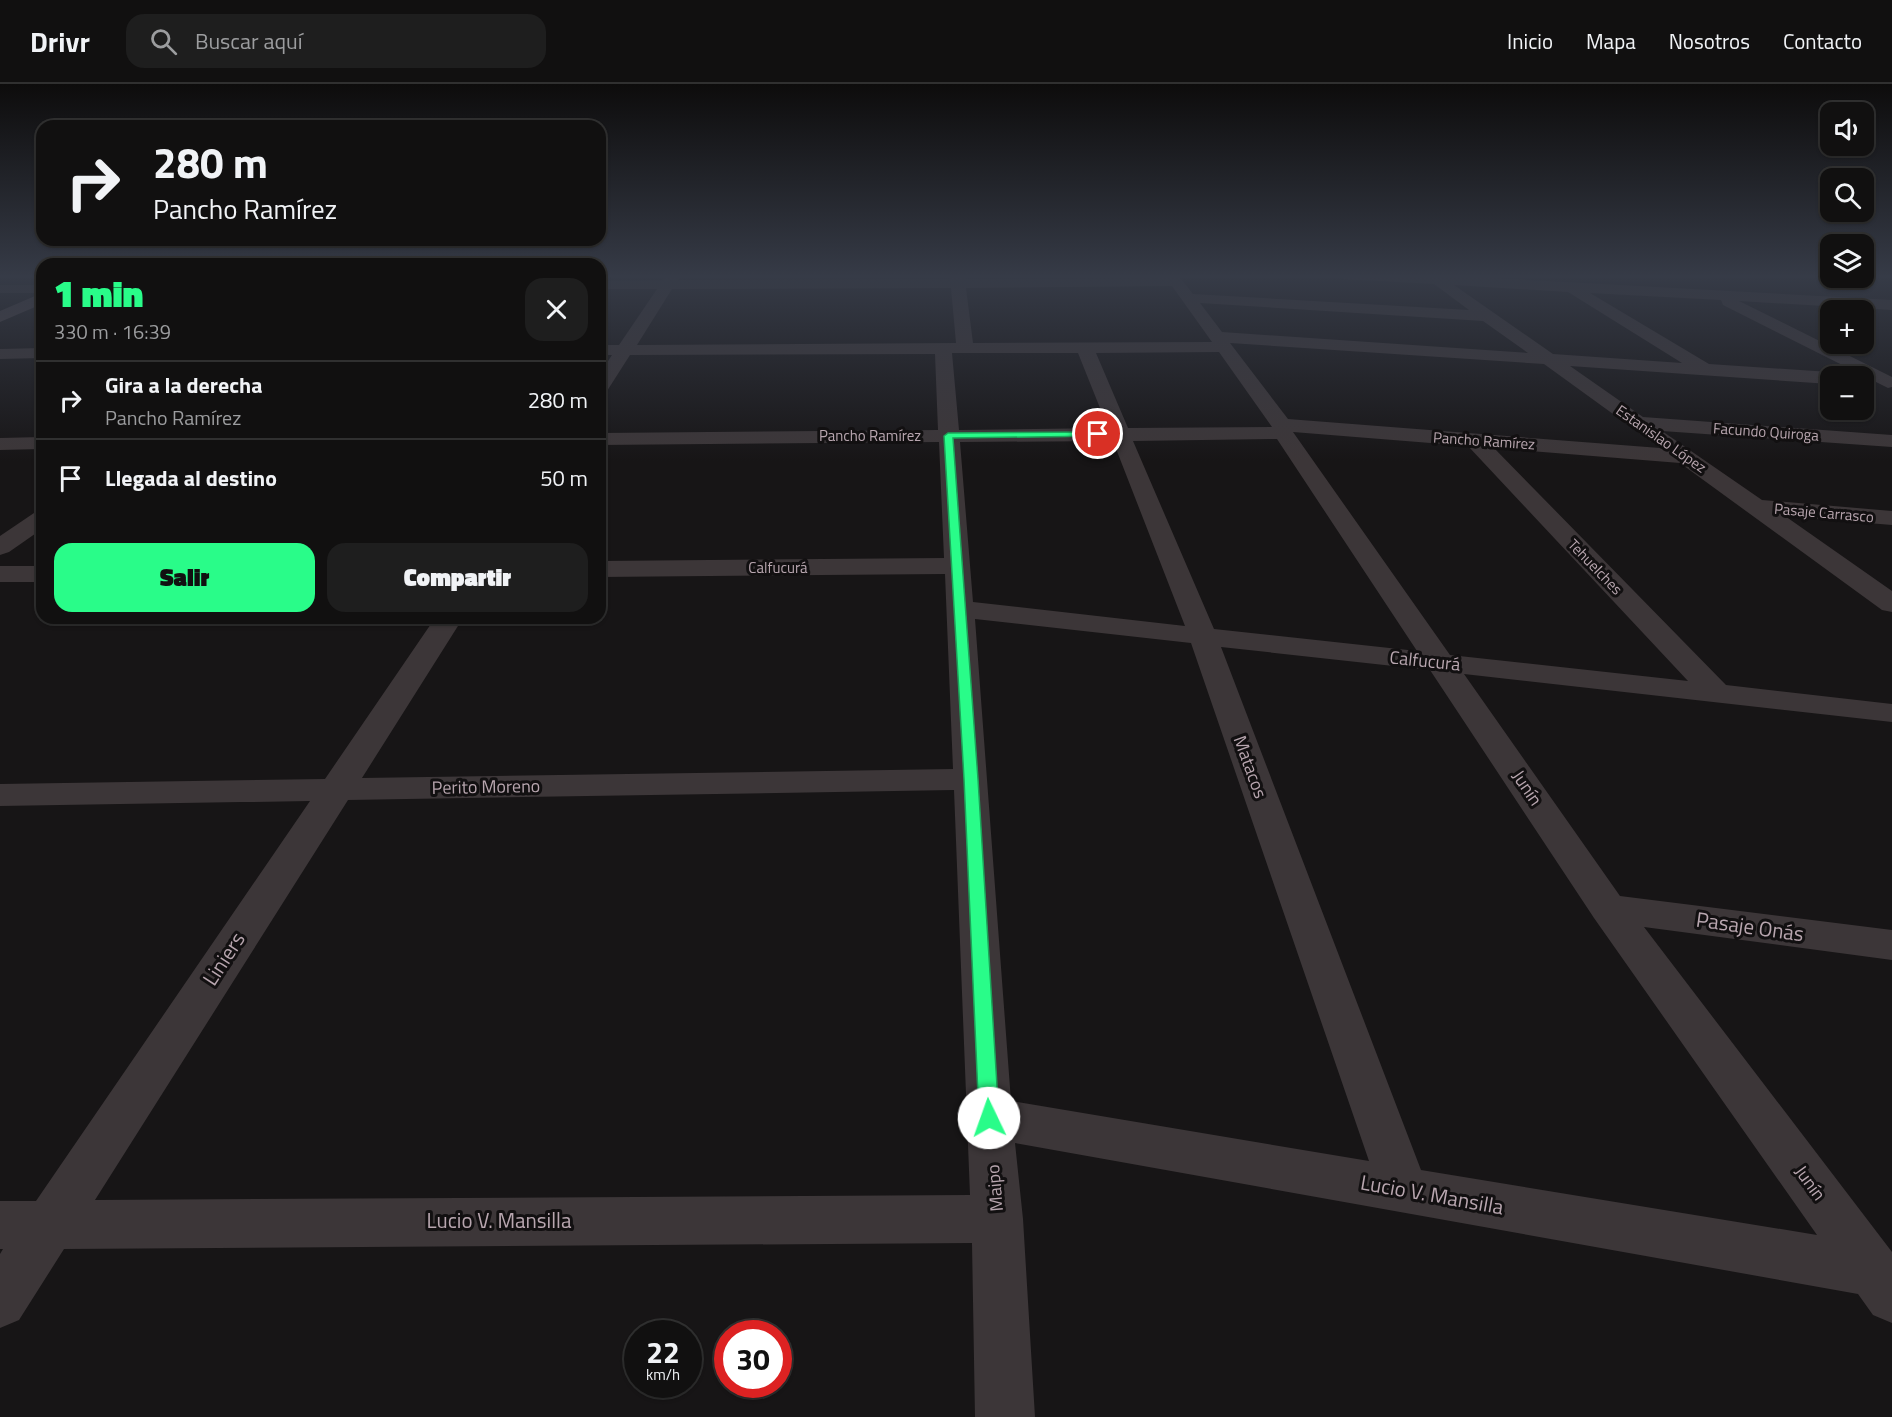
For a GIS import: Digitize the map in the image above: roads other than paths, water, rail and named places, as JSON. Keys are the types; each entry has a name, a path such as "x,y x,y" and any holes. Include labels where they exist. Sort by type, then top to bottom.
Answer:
{"street":[{"path":"606,378 633,337"},
{"name":"Maipo","path":"954,337 948,436 997,1219 1005,1417"},
{"name":"Junín","path":"1216,337 1443,663 1608,908 1884,1284"},
{"name":"Estanislao López","path":"1518,337 1892,604"},
{"path":"1652,337 1706,370"},
{"path":"1796,337 1890,386"},
{"path":"606,350 1085,348 1220,342 1548,358 1820,377"},
{"name":"Matacos","path":"1085,348 1203,636 1404,1190"},
{"path":"0,354 36,353"},
{"path":"1874,382 1890,386"},
{"name":"Facundo Quiroga","path":"1639,423 1892,441"},
{"name":"Pancho Ramírez","path":"606,439 1119,434 1282,429 1474,440 1686,457"},
{"name":"Tehuelches","path":"1474,440 1717,694"},
{"path":"0,444 36,443"},
{"name":"Pasaje Carrasco","path":"1757,507 1892,518"},
{"path":"0,547 36,522"},
{"name":"Calfucurá","path":"606,569 956,566"},
{"path":"0,574 36,574"},
{"name":"Calfucurá","path":"959,609 1892,713"},
{"name":"Liniers","path":"0,1300 445,624"},
{"name":"Perito Moreno","path":"0,795 971,779"},
{"name":"Pasaje Onás","path":"1608,908 1892,945"},
{"name":"Lucio V. Mansilla","path":"989,1118 1404,1190 1884,1284"},
{"name":"Lucio V. Mansilla","path":"0,1225 997,1219"}]}
